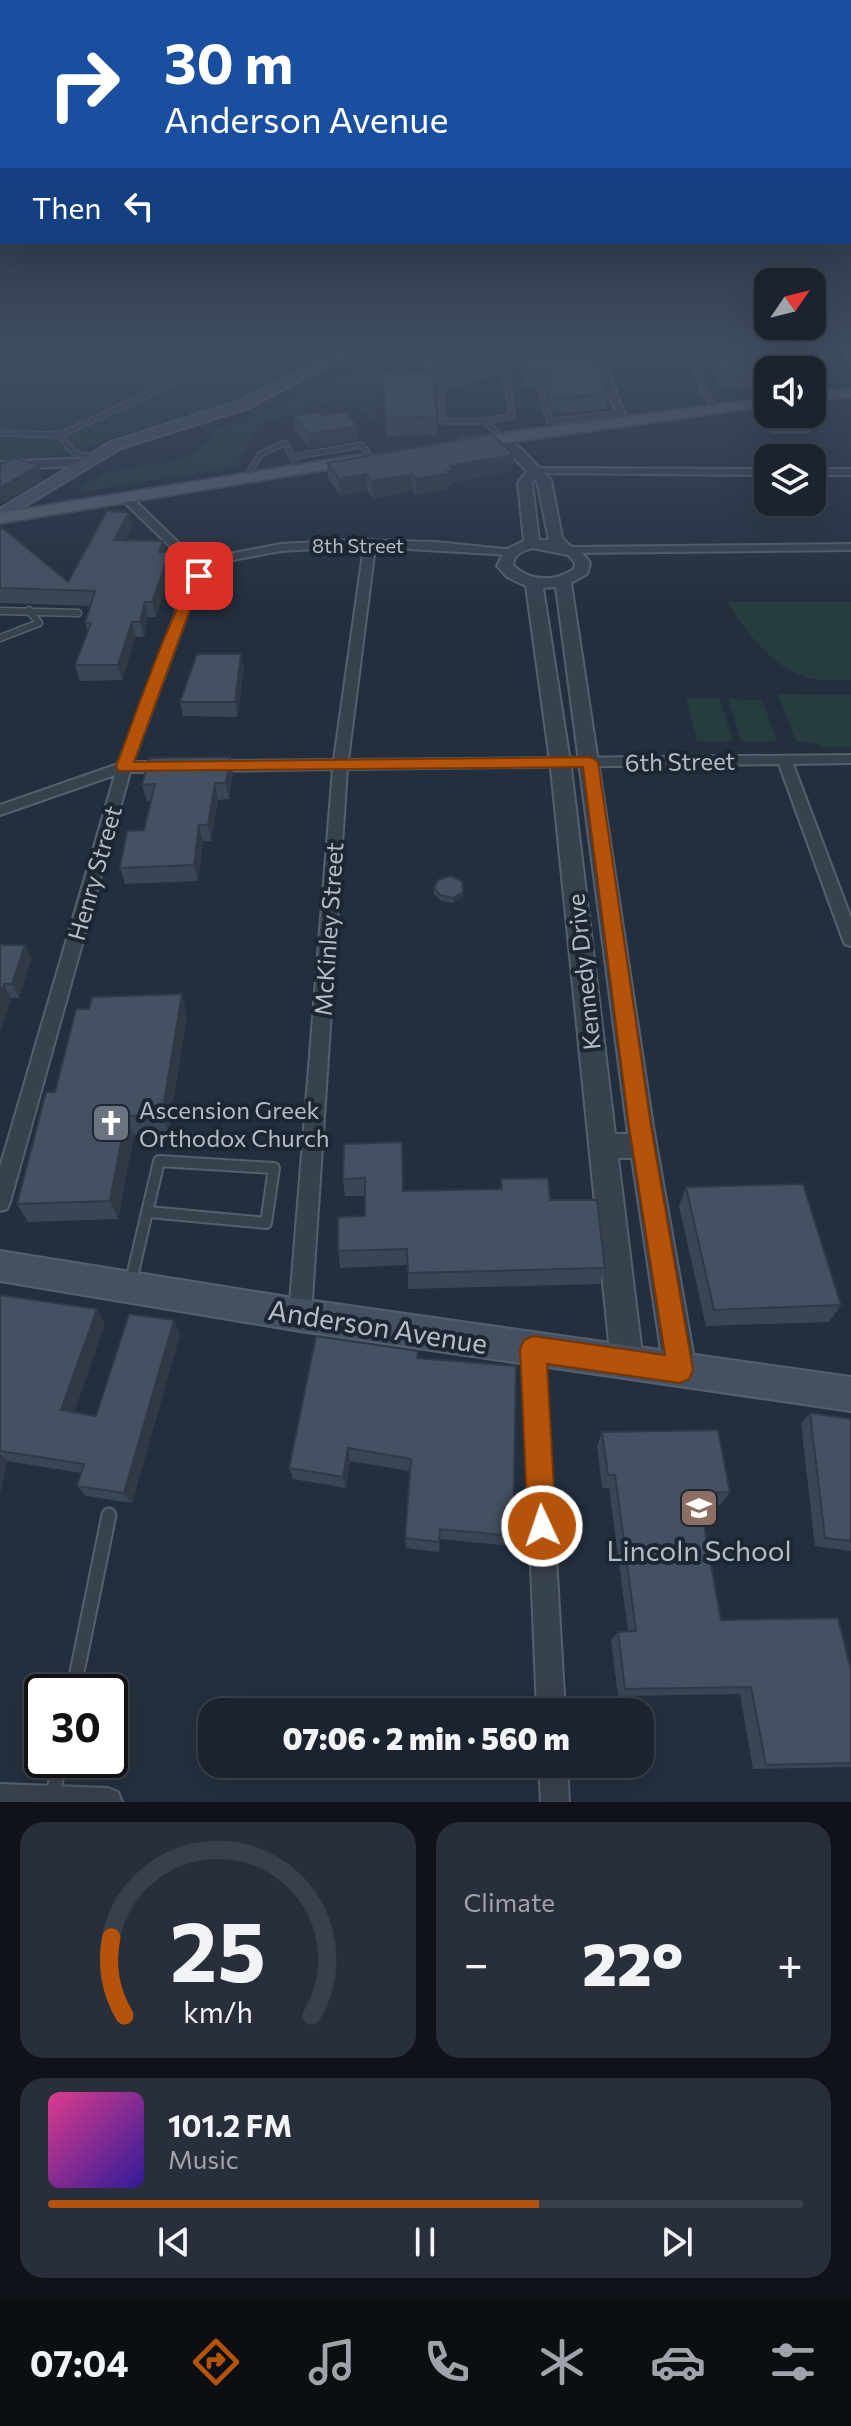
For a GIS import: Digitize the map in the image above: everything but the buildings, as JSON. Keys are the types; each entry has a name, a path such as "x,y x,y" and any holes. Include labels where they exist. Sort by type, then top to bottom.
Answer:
{"main road":[{"path":"0,517 90,460 135,437"},
{"path":"452,445 506,437"},
{"path":"0,517 246,478 295,463 378,457"},
{"name":"Anderson Avenue","path":"0,1266 300,1315 851,1394"}],"street":[{"path":"502,438 544,480 555,537 566,548 583,564 582,571 563,582 534,583 511,573 505,566 505,558 510,552 532,544 566,548 851,547"},
{"path":"0,468 90,460"},
{"path":"534,471 754,472"},
{"path":"532,544 525,483 534,471"},
{"path":"826,472 851,472"},
{"path":"125,497 181,551 207,562"},
{"name":"McKinley Street","path":"300,1315 340,765 370,545"},
{"name":"8th Street","path":"207,562 290,546 456,546 510,552"},
{"name":"Henry Street","path":"0,1202 124,767 185,604 207,562"},
{"name":"Kennedy Drive","path":"563,582 643,1145 680,1370"},
{"name":"Kennedy Drive","path":"534,583 560,763 627,1362"},
{"path":"784,759 851,940"},
{"name":"6th Street","path":"0,810 124,767 851,759"},
{"path":"574,883 606,883"},
{"path":"586,996 622,994"},
{"path":"603,1147 643,1145"},
{"path":"533,1349 550,1698"},
{"path":"554,1778 555,1802"},
{"path":"0,1798 108,1802"}],"lane":[{"path":"62,437 73,452 90,460"},
{"path":"246,478 257,456 267,446 285,443 295,463"},
{"path":"0,638 39,623 29,610"},
{"path":"0,611 78,613"},
{"path":"130,1287 159,1161 274,1168 266,1223 149,1212"},
{"path":"77,1674 109,1515"},
{"path":"52,1800 56,1778"}],"green space":[{"path":"0,437 114,437 73,452 0,465"},
{"path":"253,437 236,467 73,493 103,473 183,459 212,439"},
{"path":"727,602 851,602 851,680 820,680 791,671 765,652"},
{"path":"778,694 851,695 851,747 820,747 818,744 796,741"},
{"path":"686,699 720,699 733,741 697,741"},
{"path":"728,699 762,700 777,741 741,741"}],"place":[{"name":"Ascension Greek Orthodox Church","path":"111,1123"},
{"name":"Lincoln School","path":"699,1508"}],"route":[{"path":"199,576 185,604 124,767 590,762 640,1126 680,1370 533,1349 542,1526"}]}
